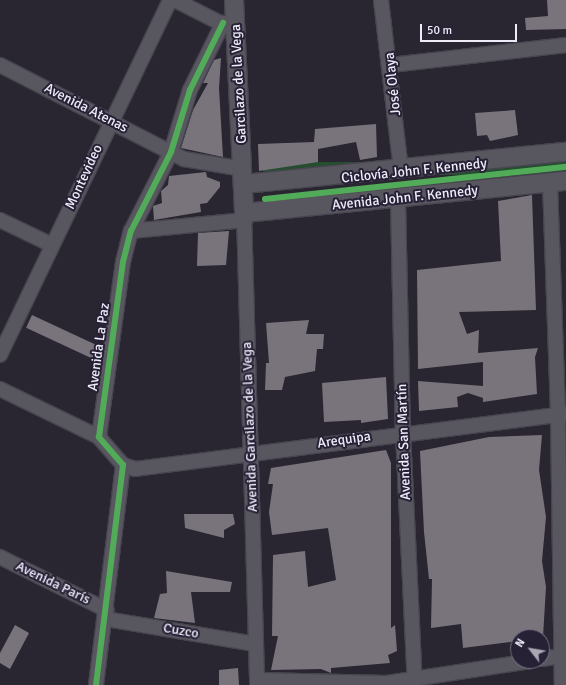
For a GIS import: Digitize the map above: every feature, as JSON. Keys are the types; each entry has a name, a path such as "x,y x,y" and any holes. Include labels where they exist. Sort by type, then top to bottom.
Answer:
{"street":[{"name":"Montevideo","path":"0,354 111,119 170,0"},
{"path":"175,0 230,27"},
{"name":"Garcilazo de la Vega","path":"234,0 230,27 244,176"},
{"name":"José Olaya","path":"381,0 391,65 401,169"},
{"name":"Avenida La Paz","path":"100,438 123,262 131,231 171,152 190,90 230,27"},
{"path":"391,65 566,45"},
{"name":"Avenida Atenas","path":"0,65 111,119 184,159 244,176"},
{"name":"Avenida John F. Kennedy","path":"244,176 401,169 566,152"},
{"name":"Avenida Garcilazo de la Vega","path":"244,176 257,683"},
{"path":"558,182 564,655 562,685"},
{"name":"Avenida John F. Kennedy","path":"245,217 558,182"},
{"name":"Avenida San Martín","path":"398,199 402,433 415,683"},
{"path":"131,231 245,217"},
{"path":"0,220 52,245"},
{"path":"0,389 100,438 123,465 106,614 96,685"},
{"name":"Arequipa","path":"123,465 135,469 402,433 562,415"},
{"name":"Avenida París","path":"0,557 106,614"},
{"name":"Cuzco","path":"106,614 256,644"},
{"path":"550,658 564,655"},
{"path":"257,683 415,683 510,665"}],"green space":[{"path":"263,162 566,162 566,175 263,175"}],"building":[{"path":"547,0 566,0 566,29 526,30 525,18 548,16"},
{"path":"221,58 219,88 223,157 181,148 193,110 208,83 203,83 214,60"},
{"path":"515,110 518,135 490,141 487,135 477,136 475,113"},
{"path":"376,124 377,157 360,160 356,142 318,149 318,162 259,171 258,144 314,142 315,129"},
{"path":"206,172 207,177 220,182 220,187 207,203 200,204 201,212 154,220 153,206 162,203 161,191 168,185 169,176"},
{"path":"532,195 536,310 459,312 467,334 479,330 478,353 538,348 535,357 537,394 483,402 483,398 468,393 457,397 458,407 419,411 418,381 483,386 483,362 418,369 417,270 501,261 498,201"},
{"path":"229,231 226,265 197,266 198,233"},
{"path":"32,315 102,348 96,360 26,328"},
{"path":"309,320 306,334 324,334 323,349 317,349 315,371 285,377 282,390 265,390 266,363 269,363 266,323"},
{"path":"386,377 388,419 361,423 361,420 324,422 322,383"},
{"path":"542,435 539,470 546,517 542,561 546,587 543,629 510,629 510,642 463,648 461,624 431,628 432,579 429,579 424,532 420,451 489,437"},
{"path":"386,450 391,463 391,628 395,625 397,651 388,655 390,663 331,668 331,673 321,669 271,670 278,636 272,636 273,555 305,551 308,587 336,580 328,528 272,535 269,512 273,484 268,484 271,468"},
{"path":"184,514 233,514 235,524 224,530 224,538 185,528"},
{"path":"166,571 232,582 230,592 191,592 195,623 154,618 160,594 167,593"},
{"path":"15,625 29,633 10,669 0,663 0,653"},
{"path":"238,668 239,685 219,685 219,670"}],"cycle path":[{"path":"96,685 123,465 99,437 123,262 131,231 171,152 190,90 223,23"},
{"name":"Ciclovía John F. Kennedy","path":"265,199 566,167"}]}
